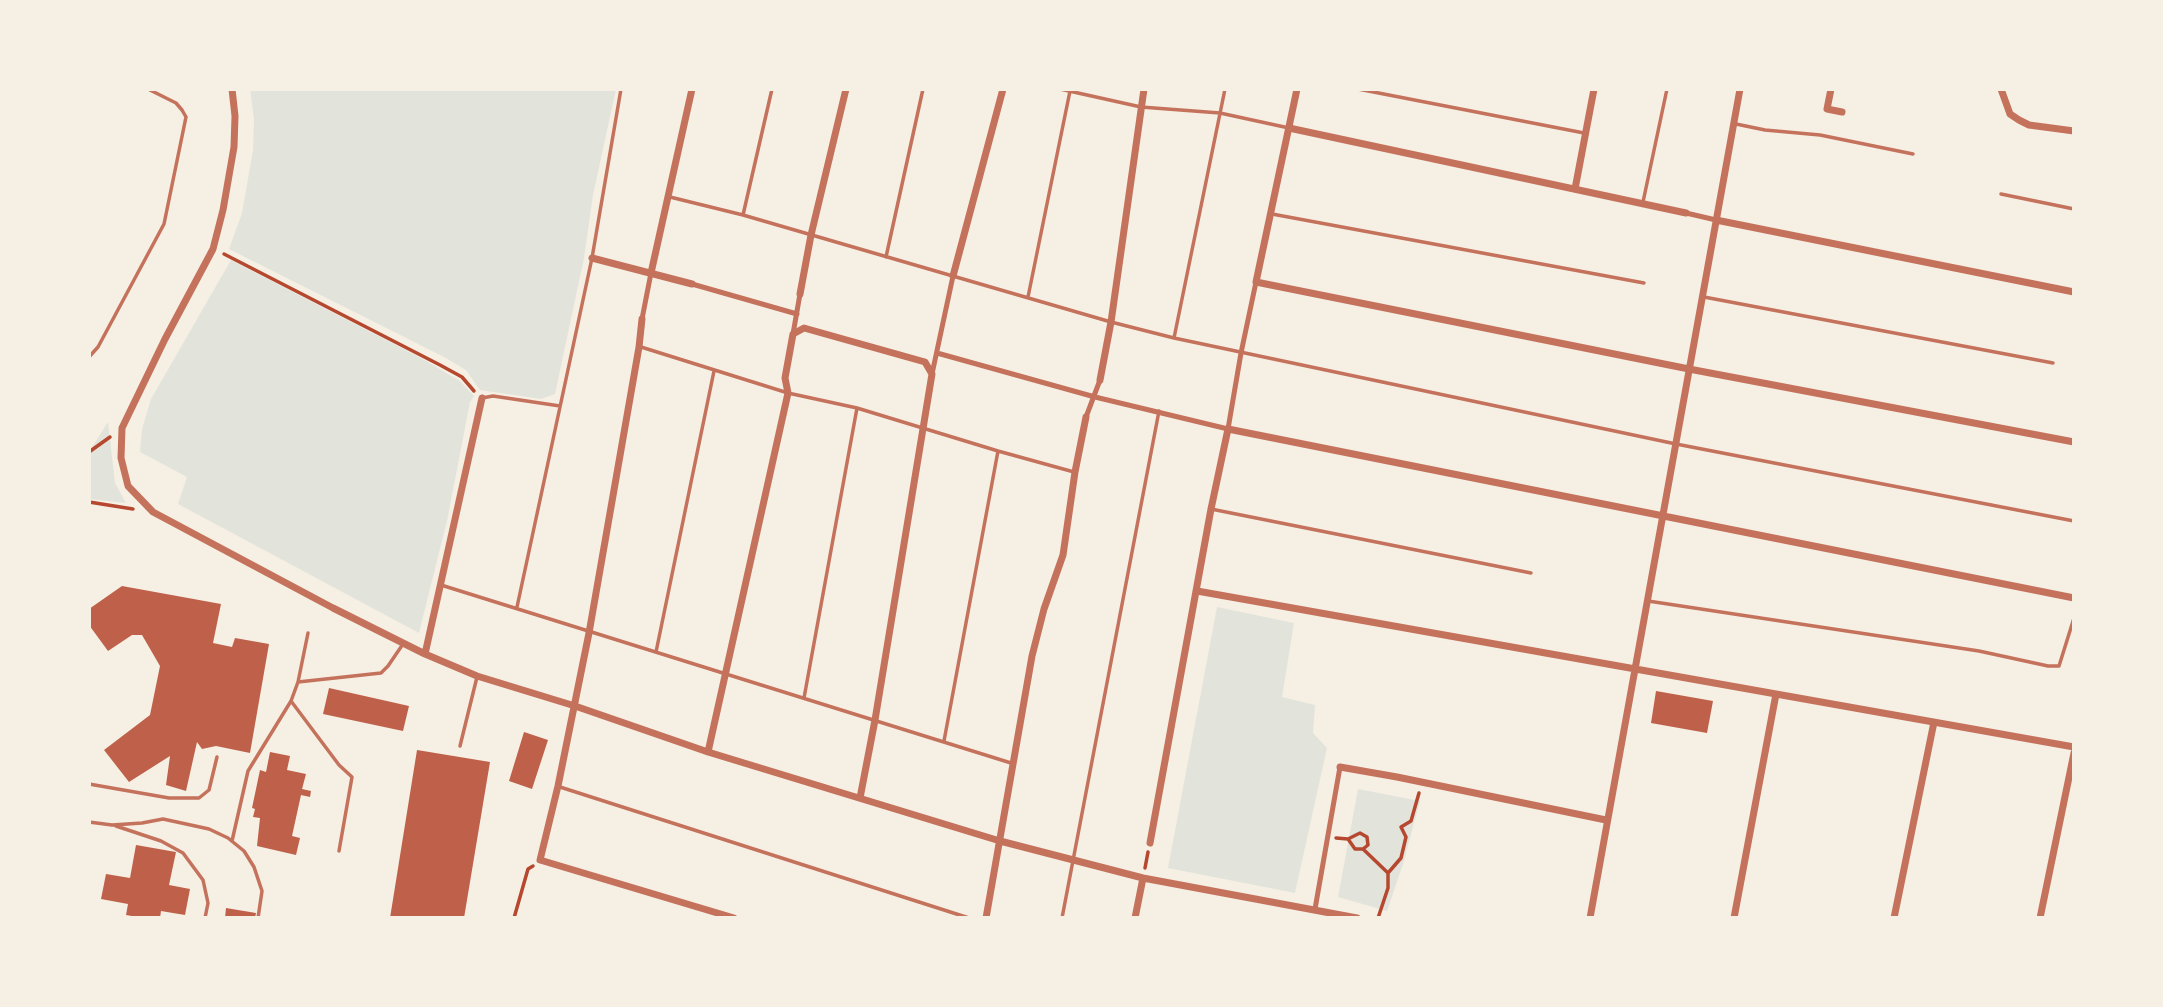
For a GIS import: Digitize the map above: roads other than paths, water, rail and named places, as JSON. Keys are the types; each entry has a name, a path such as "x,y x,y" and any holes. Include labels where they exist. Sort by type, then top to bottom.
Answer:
{"street":[{"path":"232,89 234,147 223,210 212,249 122,428 121,458 128,486 153,512 403,644 477,676 575,706 708,752 999,841 1143,878 1357,918"},
{"path":"692,89 642,319 589,633 540,860 734,918"},
{"path":"708,752 788,393 785,378 811,235 846,89"},
{"path":"860,797 932,374 953,276 1003,89"},
{"path":"986,918 1032,656 1044,609 1063,555 1086,417 1100,380 1111,322 1144,89"},
{"path":"1150,843 1241,353 1297,89"},
{"path":"1575,189 1594,89"},
{"path":"1590,918 1740,89"},
{"path":"1831,89 1828,109 1842,112"},
{"path":"2001,89 2010,114 2019,120 2029,125 2074,131"},
{"path":"1289,128 1716,220 2074,292"},
{"path":"592,258 797,314"},
{"path":"1256,282 1689,369 2074,442"},
{"path":"793,334 804,328 925,362 932,374"},
{"path":"937,352 1095,397 1228,429 2074,598"},
{"path":"425,654 482,398"},
{"path":"1197,591 2074,747"},
{"path":"1734,918 1776,694"},
{"path":"1894,918 1934,722"},
{"path":"2040,918 2074,753"},
{"path":"1315,909 1340,767 1606,820"},
{"path":"1135,918 1143,878"}],"lane":[{"path":"89,357 98,347 164,224 186,117 176,103 148,89"},
{"path":"517,607 592,258 621,89"},
{"path":"743,215 772,89"},
{"path":"886,257 923,89"},
{"path":"1060,89 1141,107 1220,113 1289,128"},
{"path":"1174,338 1225,89"},
{"path":"1358,89 1586,133"},
{"path":"1643,204 1667,89"},
{"path":"1028,298 1071,90"},
{"path":"1734,124 1820,135 1913,154"},
{"path":"2001,194 2074,209"},
{"path":"668,196 1174,338 1676,444 2074,521"},
{"path":"1272,214 1644,283"},
{"path":"1702,296 2053,363"},
{"path":"639,347 788,393 857,408 1075,472"},
{"path":"656,652 714,371"},
{"path":"482,398 494,396 560,406"},
{"path":"804,698 857,408"},
{"path":"1062,918 1159,411"},
{"path":"944,741 999,451"},
{"path":"1211,509 1531,573"},
{"path":"440,585 1013,764"},
{"path":"1648,600 1979,651 2048,666 2059,666 2074,618"},
{"path":"232,841 248,771 291,701 298,682 308,634"},
{"path":"298,682 380,673 403,644"},
{"path":"460,746 477,676"},
{"path":"291,701 339,765 352,777 339,851"},
{"path":"89,784 169,798 199,798 209,790 217,757"},
{"path":"558,786 969,918"},
{"path":"112,825 163,819 209,829 232,841 254,867 262,891 258,918"},
{"path":"89,822 112,825 161,841 183,853 203,880 208,903 205,918"}]}
